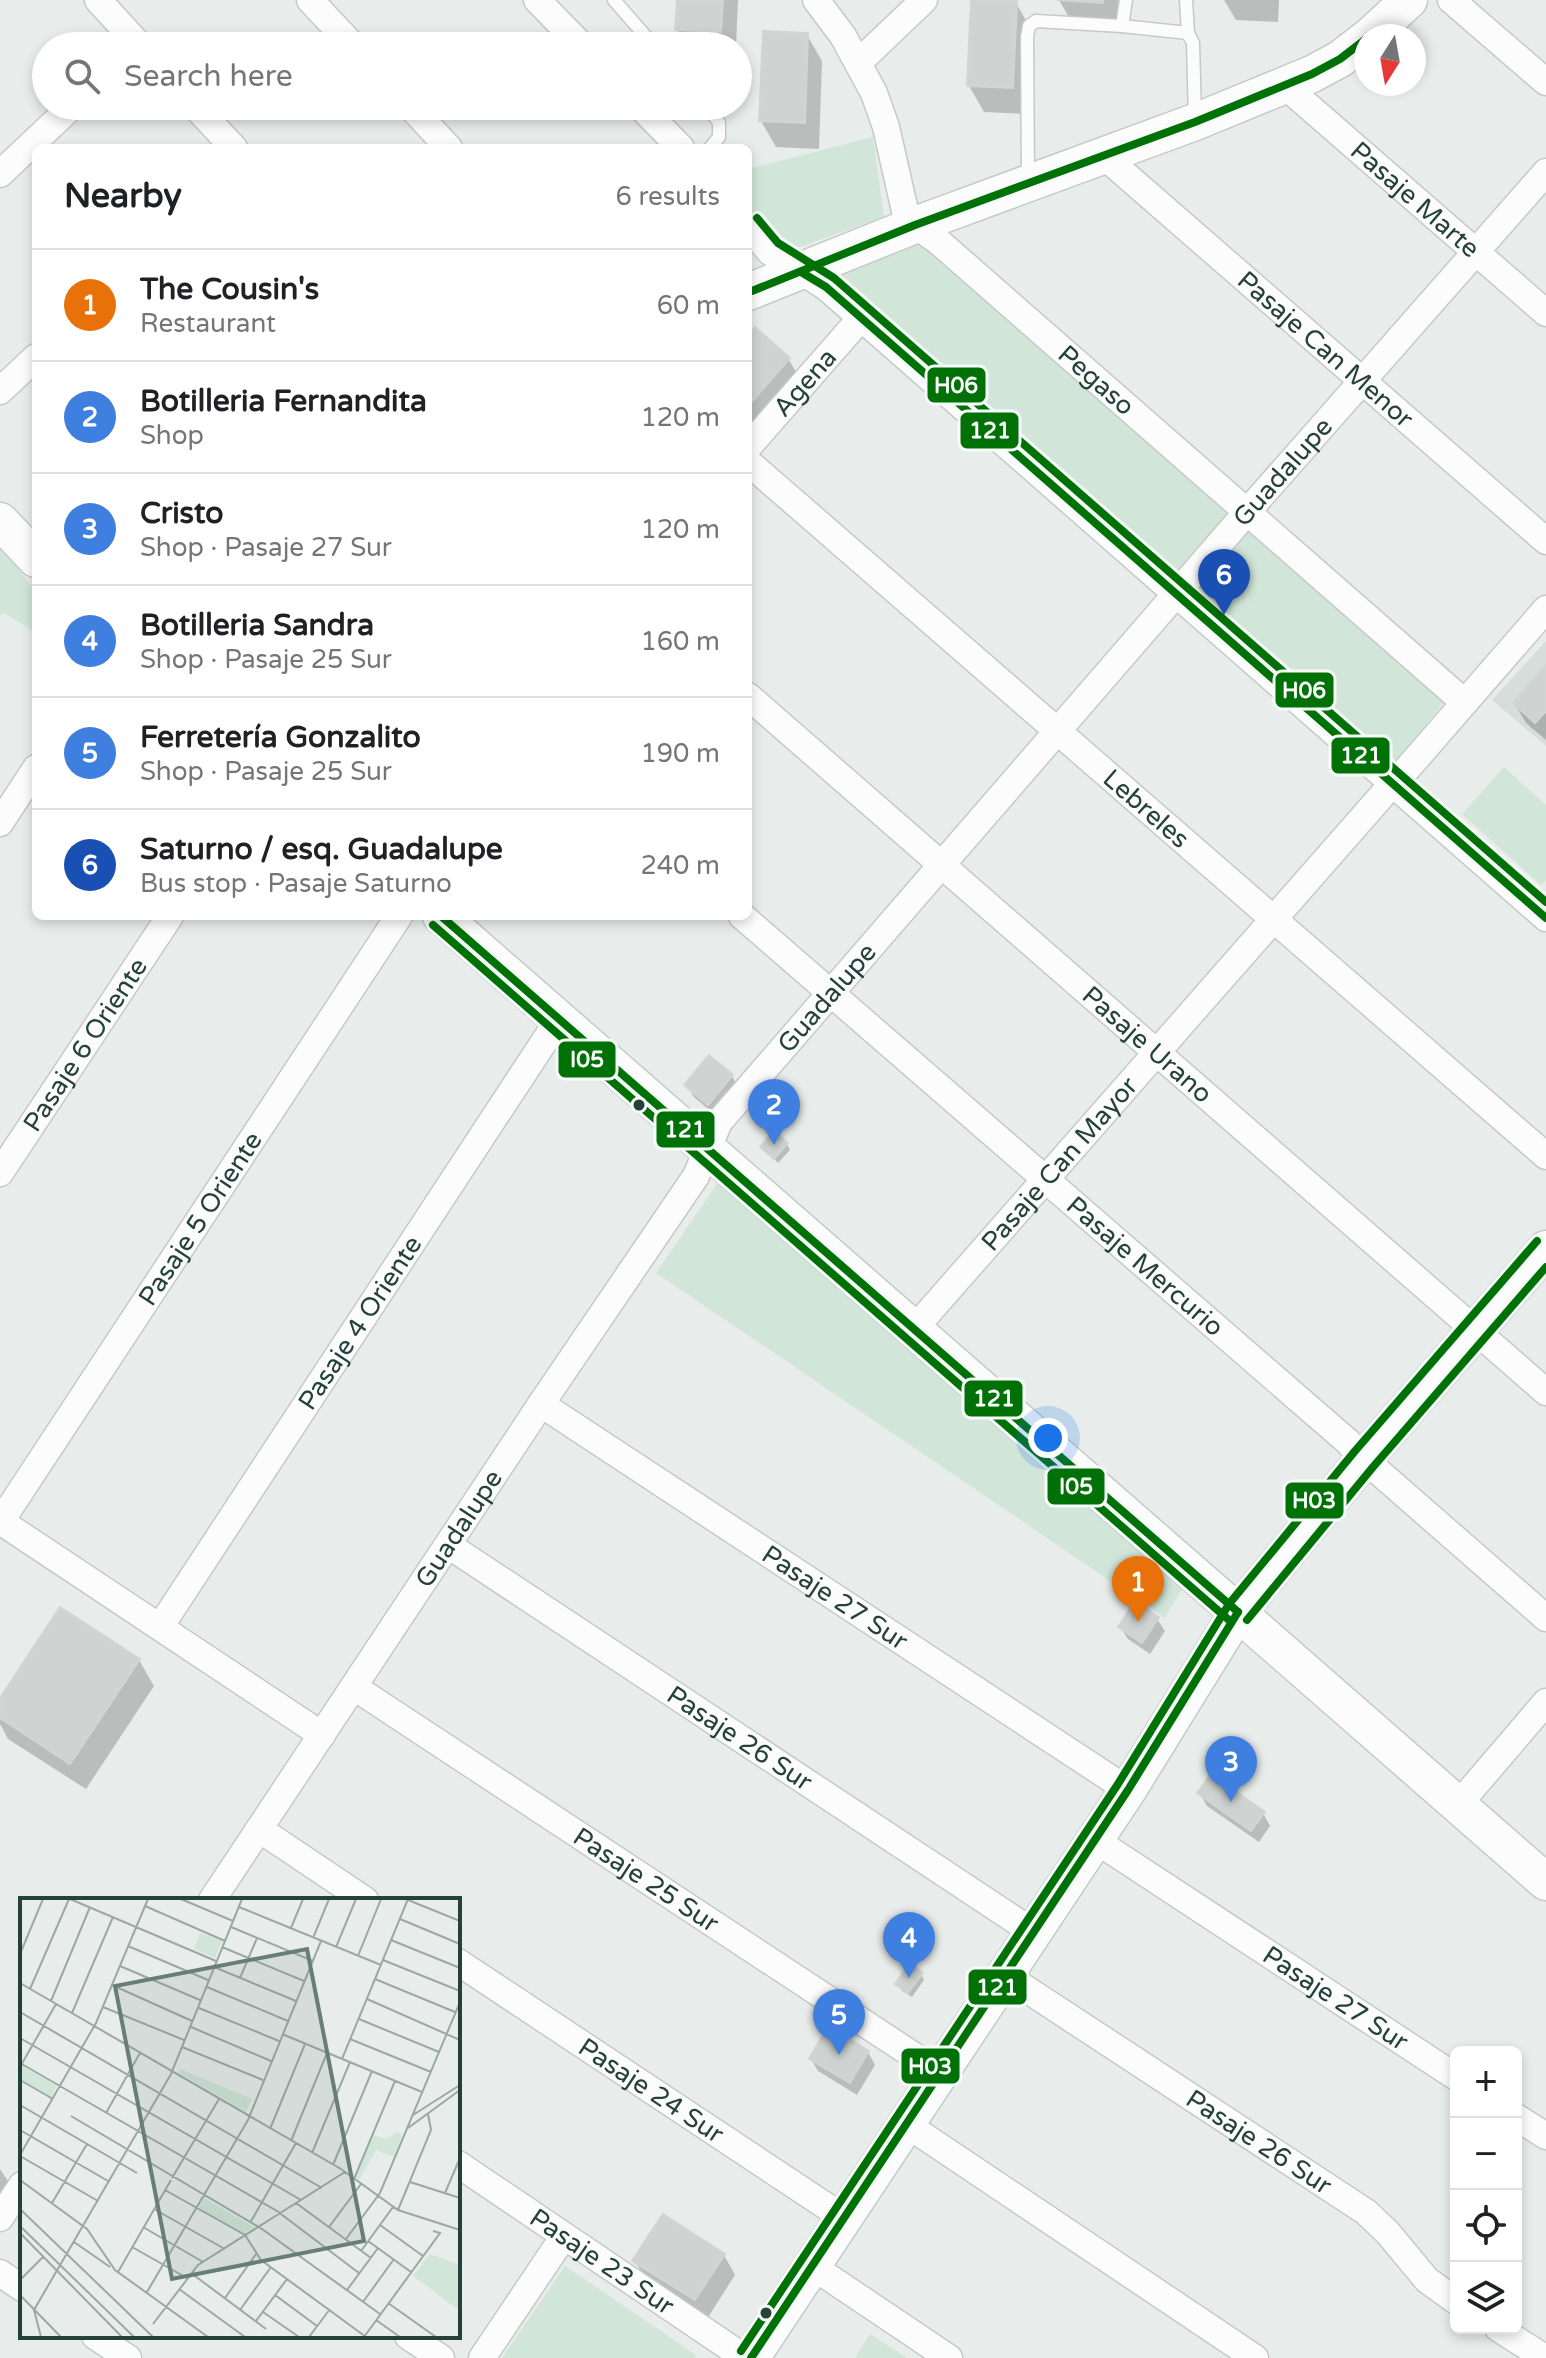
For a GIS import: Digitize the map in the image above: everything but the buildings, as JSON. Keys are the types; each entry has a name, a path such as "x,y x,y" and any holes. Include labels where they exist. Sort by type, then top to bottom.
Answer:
{"street":[{"path":"98,0 126,32"},
{"path":"310,0 340,32"},
{"path":"537,0 568,32"},
{"name":"Pegaso","path":"816,0 843,36 874,93 886,127 902,202 915,225 939,242 1464,702"},
{"path":"859,62 924,0"},
{"path":"1451,0 1546,82"},
{"path":"752,290 915,225 1195,122 1284,85 1328,66 1385,18"},
{"name":"Pasaje Marte","path":"1284,85 1546,313"},
{"path":"0,174 57,120"},
{"path":"208,120 230,144"},
{"path":"423,120 445,144"},
{"path":"654,120 677,144"},
{"name":"Pasaje Can Menor","path":"1104,156 1546,541"},
{"name":"Guadalupe","path":"213,1898 696,1176 719,1122 1546,172"},
{"path":"752,231 770,252 826,287 1177,594 1400,776 1546,918"},
{"name":"Agena","path":"752,442 861,318"},
{"path":"0,391 32,361"},
{"name":"Lebreles","path":"752,465 1546,1156"},
{"path":"0,521 32,555"},
{"name":"Pasaje Can Mayor","path":"914,1329 1546,609"},
{"name":"Pasaje Urano","path":"752,699 1546,1392"},
{"path":"0,823 32,774"},
{"name":"Pasaje 6 Oriente","path":"0,1173 167,920"},
{"name":"Pasaje 5 Oriente","path":"0,1521 396,920"},
{"path":"446,920 1546,1882"},
{"name":"Pasaje Mercurio","path":"747,920 1347,1441 1546,1618"},
{"name":"Pasaje 4 Oriente","path":"160,1627 559,1019"},
{"path":"748,2358 1128,1790 1238,1612 1364,1459 1546,1249"},
{"name":"Pasaje 27 Sur","path":"541,1404 1128,1790"},
{"path":"0,1521 322,1735"},
{"name":"Pasaje 26 Sur","path":"448,1545 1033,1932"},
{"name":"Pasaje 25 Sur","path":"354,1687 940,2073"},
{"path":"1458,1805 1546,1702"},
{"path":"259,1829 362,1898"},
{"name":"Pasaje 27 Sur","path":"1095,1840 1450,2073"},
{"name":"Pasaje 24 Sur","path":"460,1963 844,2218"},
{"name":"Pasaje 26 Sur","path":"1005,1975 1366,2212 1427,2280 1450,2297"},
{"path":"1518,2118 1546,2136"},
{"path":"906,2124 1255,2358"},
{"name":"Pasaje 23 Sur","path":"460,2165 748,2358"},
{"path":"0,2218 20,2188"},
{"path":"482,2358 564,2236"},
{"path":"812,2266 949,2358"},
{"path":"0,2273 20,2287"},
{"path":"1507,2334 1545,2358"},
{"path":"98,2338 128,2358"},
{"path":"411,2338 441,2358"}],"lane":[{"path":"614,0 642,32"},
{"path":"1122,26 1126,0"},
{"path":"1186,0 1188,33 1193,43 1195,122"},
{"path":"1028,185 1029,26 1036,21 1188,33"},
{"path":"713,144 719,137 718,120"}],"shaded area":[{"path":"1546,641 1546,746 1492,700"}],"green space":[{"path":"873,137 884,217 791,250 752,212 752,168"},
{"path":"921,238 1232,507 1177,575 835,274"},
{"path":"1251,526 1449,696 1390,769 1193,590"},
{"path":"0,545 32,587 32,630 4,613 0,617"},
{"path":"1504,767 1546,805 1546,880 1541,885 1462,814"},
{"path":"719,1181 1184,1585 1165,1618 656,1273"},
{"path":"565,2266 696,2355 694,2358 502,2358"},
{"path":"870,2334 907,2358 855,2358"}],"transit line":[{"name":"121","path":"752,291 915,225 1195,122 1312,74 1354,48"},
{"name":"H06","path":"757,218 778,243 834,278 1546,902"},
{"name":"121","path":"801,272 826,287 1546,918"},
{"name":"121","path":"446,920 1238,1612"},
{"name":"I05","path":"433,925 1230,1621"},
{"name":"H03","path":"741,2351 1118,1784 1229,1604 1355,1451 1537,1241"},
{"name":"I05","path":"1247,1620 1373,1467 1546,1267"},
{"name":"121","path":"751,2358 1128,1790 1238,1612"}],"place":[{"name":"Saturno / esq. Guadalupe","path":"1224,615"},
{"name":"Botilleria Fernandita","path":"774,1145"},
{"name":"The Cousin's","path":"1138,1622"},
{"name":"Cristo","path":"1231,1802"},
{"name":"Botilleria Sandra","path":"909,1978"},
{"name":"Ferretería Gonzalito","path":"839,2055"}]}
